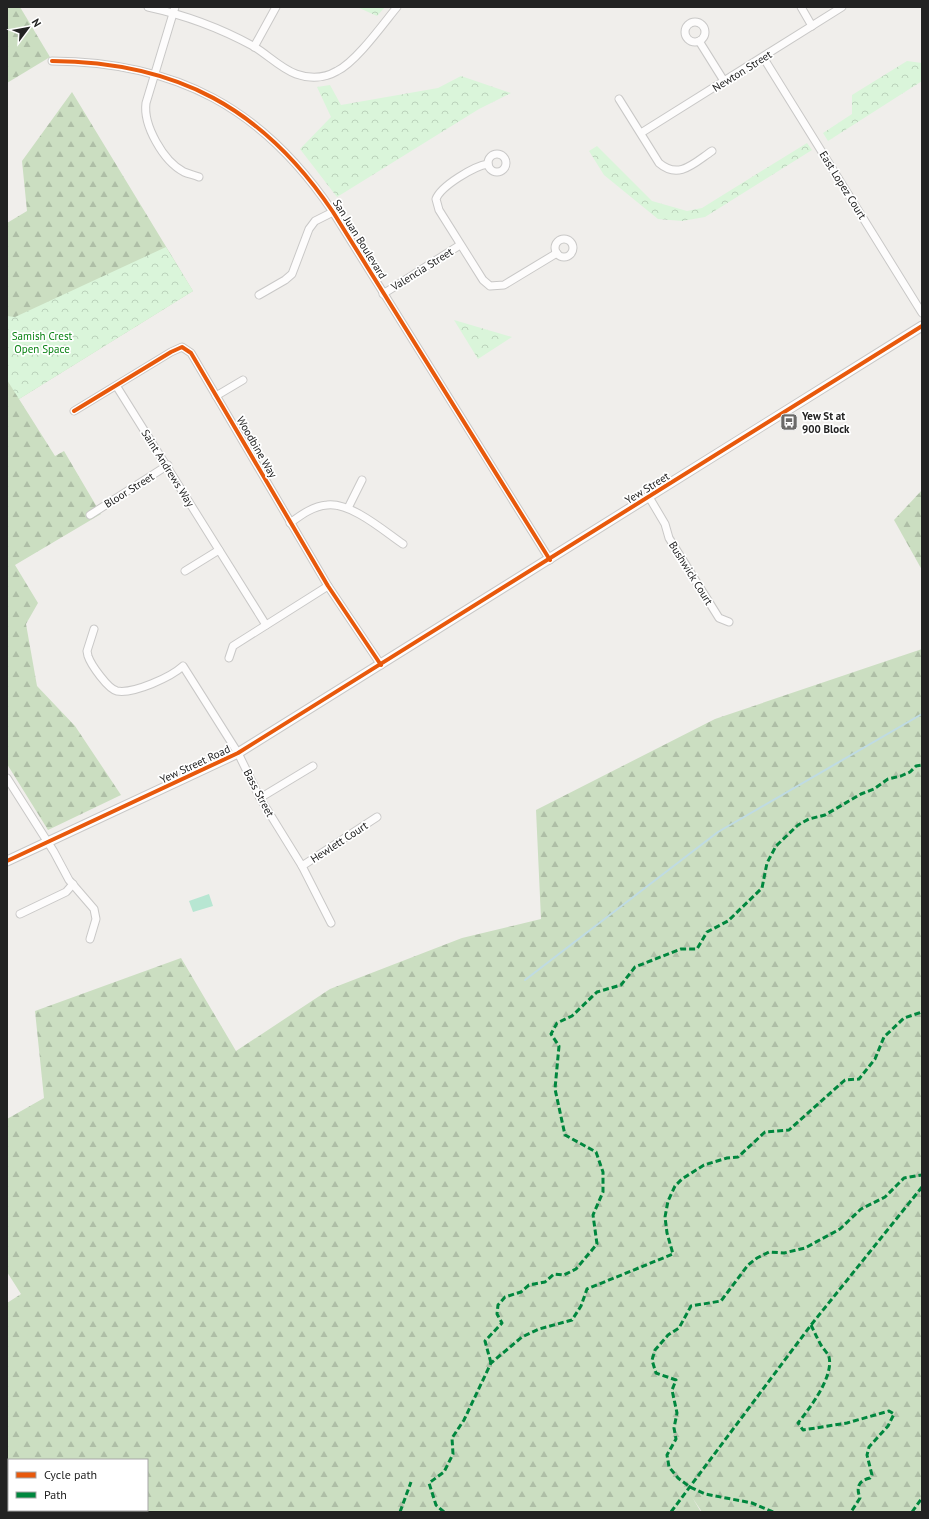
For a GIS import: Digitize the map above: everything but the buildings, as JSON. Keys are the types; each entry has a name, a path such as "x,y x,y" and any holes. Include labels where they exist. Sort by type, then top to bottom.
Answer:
{"street":[{"path":"148,7 174,10 254,47 296,74 311,77 328,75 349,63 397,7"},
{"path":"254,47 276,7"},
{"path":"801,7 812,26"},
{"name":"Newton Street","path":"641,133 763,58 842,7"},
{"path":"174,10 146,102 145,113 148,125 166,156 184,172 199,177"},
{"path":"700,41 724,81"},
{"name":"East Lopez Court","path":"763,58 922,313"},
{"name":"San Juan Boulevard","path":"52,61 83,61 112,64 155,73 210,95 258,127 300,168 333,212 550,560"},
{"path":"620,99 659,163 667,170 675,172 684,169 712,151"},
{"path":"488,164 480,165 441,189 436,199 439,210 482,280 486,285 495,287 504,286 557,253"},
{"path":"259,296 292,274 309,229 315,222 333,212"},
{"name":"Valencia Street","path":"383,294 460,245"},
{"name":"Yew Street","path":"381,665 922,326"},
{"name":"Woodbine Way","path":"74,411 117,387 171,352 182,347 191,353 328,586 381,665"},
{"path":"216,396 243,380"},
{"name":"Saint Andrews Way","path":"117,387 168,466 266,625"},
{"name":"Bloor Street","path":"90,515 168,466"},
{"path":"348,508 362,480"},
{"name":"Bushwick Court","path":"649,497 664,524 669,538 719,618 729,622"},
{"path":"290,523 304,513 333,504 348,508 403,544"},
{"path":"185,571 219,550"},
{"path":"229,658 233,646 328,586"},
{"name":"Bass Street","path":"94,629 87,651 88,656 111,688 118,691 141,687 176,672 182,666 238,753 260,798 302,866 331,923"},
{"name":"Yew Street Road","path":"7,861 238,753 381,665"},
{"path":"260,798 313,766"},
{"path":"7,778 73,884 94,909 96,919 90,939"},
{"name":"Hewlett Court","path":"302,866 377,817"},
{"path":"20,914 66,892 73,884"}],"green space":[{"path":"7,7 20,7 50,57 7,83"},
{"path":"357,7 385,7 377,16"},
{"path":"907,61 922,63 922,81 828,141 823,133 852,114 852,95"},
{"path":"461,76 511,93 479,109 337,197 300,149 331,117 317,87 330,85 341,105 438,88"},
{"path":"72,92 193,291 19,399 55,456 64,451 101,514 15,565 38,603 26,624 37,686 75,726 121,795 48,830 7,764 7,223 27,211 22,161"},
{"path":"807,143 812,150 705,217 682,221 658,219 604,175 589,151 597,146 652,201 687,211 702,208"},
{"name":"Samish Crest Open Space","path":"166,247 193,291 19,399 7,380 7,316 15,317"},
{"path":"454,320 512,337 478,359"},
{"path":"922,490 922,570 894,520"},
{"path":"922,649 922,1512 702,1512 692,1497 701,1512 7,1512 7,1303 21,1294 7,1272 7,1119 44,1098 35,1011 181,958 236,1051 330,989 462,938 541,919 536,810 715,719"},
{"path":"209,894 213,906 193,912 189,901"}],"waterway":[{"path":"525,980 718,832 922,714"}],"marked path":[{"path":"491,1363 485,1341 502,1323 497,1314 498,1305 505,1297 521,1292 529,1285 545,1282 554,1274 564,1275 576,1269 597,1244 593,1215 603,1192 603,1172 596,1152 565,1135 555,1089 559,1046 551,1034 557,1023 572,1016 597,992 621,985 635,967 681,949 697,949 707,932 728,921 762,888 767,863 776,846 798,825 809,819 825,815 861,794 874,789 888,779 901,776 910,772 916,766 922,765"},
{"path":"444,1512 436,1505 429,1483 444,1472 453,1454 452,1438 464,1420 491,1363 522,1337 539,1329 572,1320 581,1306 587,1289 673,1254 667,1233 665,1217 668,1201 675,1186 682,1179 704,1165 727,1158 738,1157 765,1132 789,1130 845,1080 859,1079 875,1059 884,1037 904,1018 922,1012"},
{"path":"773,1512 752,1503 705,1494 690,1487 678,1478 669,1467 667,1455 676,1439 674,1428 677,1413 672,1390 676,1380 656,1373 652,1360 655,1350 668,1335 679,1328 691,1306 721,1301 748,1265 757,1258 769,1252 784,1253 805,1248 840,1229 861,1209 885,1197 904,1178 922,1175"},
{"path":"671,1512 811,1325 922,1187"},
{"path":"811,1325 829,1357 830,1365 828,1374 820,1392 798,1423 803,1430 847,1423 889,1411 894,1414 888,1426 869,1447 867,1455 872,1475 859,1485 858,1491 860,1498 851,1512"},
{"path":"400,1512 411,1482"},
{"path":"912,1512 922,1498"}],"cycle path":[{"path":"52,61 97,64 139,70 177,82 213,98 246,119 277,145 306,176 333,212 550,560"},
{"path":"7,861 238,753 922,326"},
{"path":"74,411 171,352 182,347 191,353 328,586 381,665"}],"place":[{"name":"Yew St at 900 Block","path":"789,422"}]}
